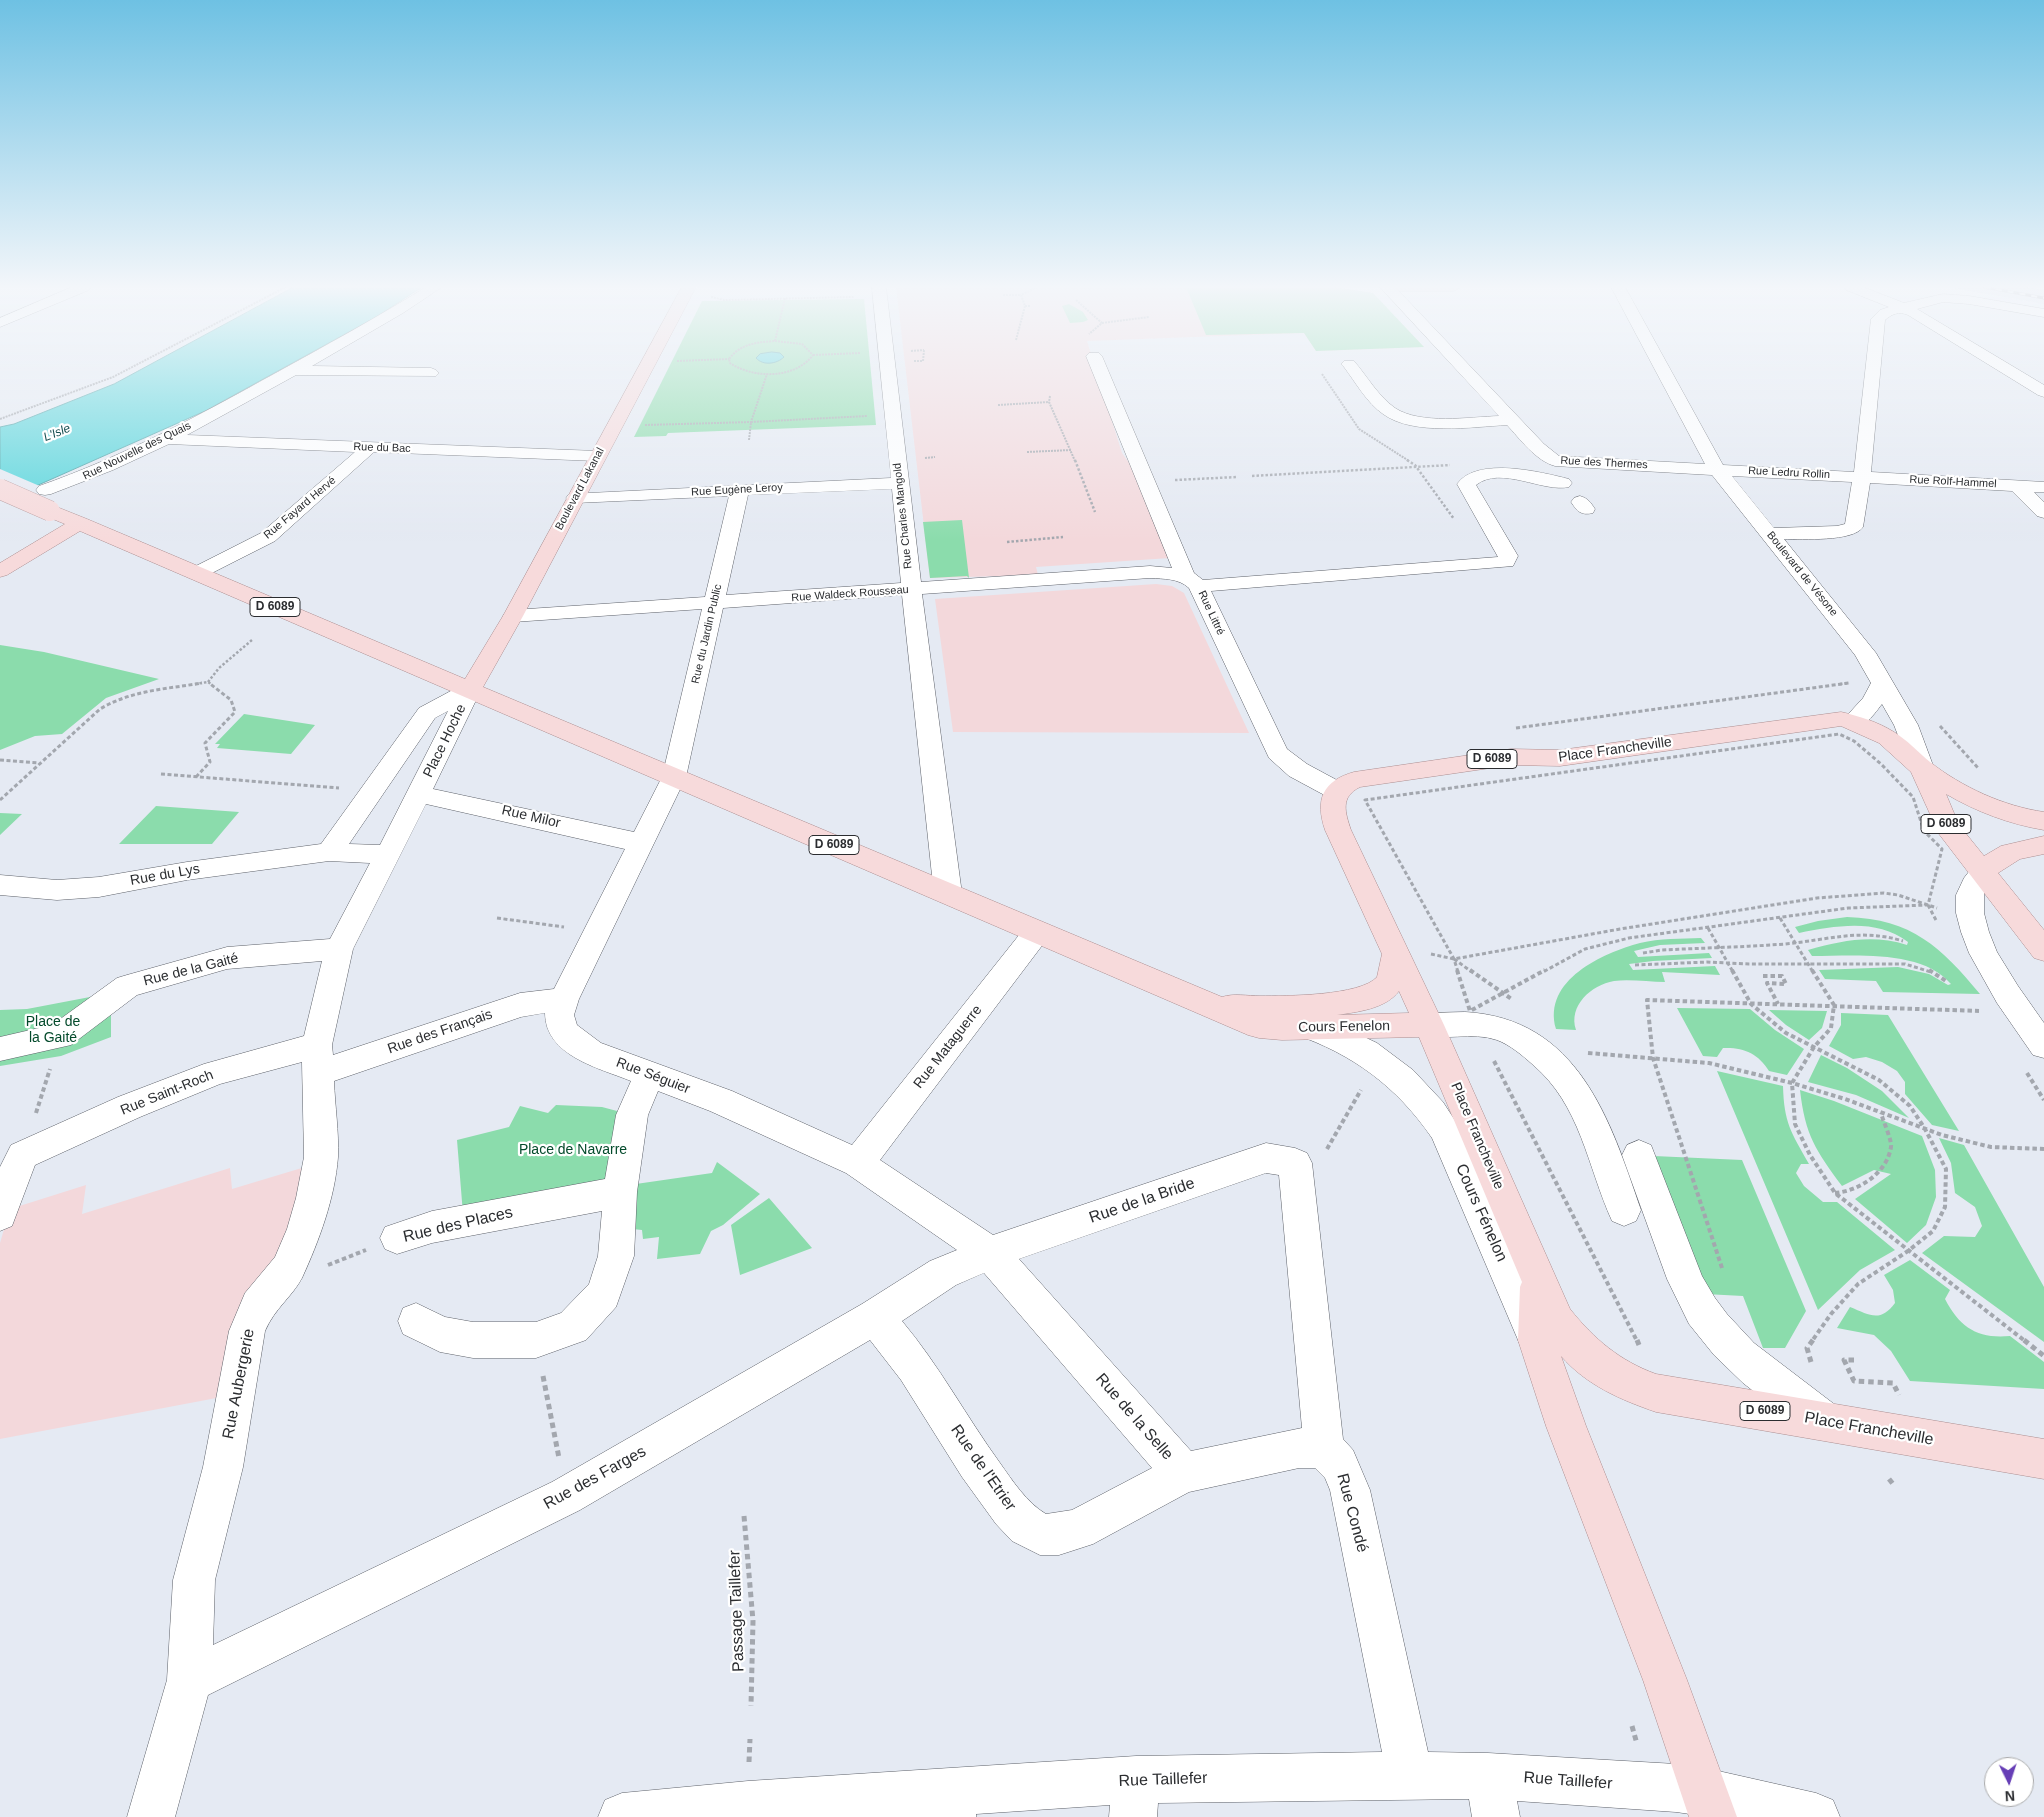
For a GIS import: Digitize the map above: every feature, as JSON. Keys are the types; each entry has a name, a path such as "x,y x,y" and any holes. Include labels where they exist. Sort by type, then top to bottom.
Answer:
{"main road":[{"name":"Boulevard Lakanal","path":"470,690 513,616 574,498 644,372"},
{"name":"D 6089","path":"0,489 1037,932"},
{"path":"2,570 80,523"},
{"name":"Place Francheville","path":"2044,950 1983,872 1958,844 1948,828 1922,768 1887,738 1853,722 1841,719 1560,758 1511,757 1354,780 1337,791 1333,803 1338,830 1429,1025 1557,1322 1572,1342 1593,1362 1635,1386 1656,1393 2044,1460"},
{"path":"1922,768 1967,795 2009,812 2044,821"},
{"path":"1983,872 1993,861 2005,854 2044,844"},
{"name":"Cours Fénelon","path":"1037,932 1197,1000 1248,1016 1289,1007 1364,999 1378,994 1389,984 1394,969 1396,952"},
{"name":"Cours Fenelon","path":"1314,1028 1429,1025"},
{"name":"Place Francheville","path":"1538,1278 1537,1340 1566,1426 1665,1680 1709,1805"}],"street":[{"name":"Rue Nouvelle des Quais","path":"45,490 82,478 167,439 290,372"},
{"path":"375,372 431,373"},
{"name":"Rue Charles Mangold","path":"888,372 911,590 948,894"},
{"name":"Rue Littré","path":"1101,372 1146,482 1192,582 1277,753 1298,770 1337,791"},
{"path":"1355,372 1389,411 1404,419 1434,422 1510,420"},
{"name":"Rue des Thermes","path":"1465,372 1538,448 1555,461 1716,468"},
{"name":"Boulevard de Vésone","path":"1663,372 1716,468 1865,653 1906,725 1922,768"},
{"path":"1770,534 1838,532 1854,527 1862,476 1873,372"},
{"path":"2011,372 2044,392"},
{"name":"Rue du Bac","path":"167,439 597,456"},
{"name":"Rue Fayard Hervé","path":"197,573 268,537 370,447"},
{"name":"Rue Waldeck Rousseau","path":"513,616 1150,572 1176,574 1192,582 1506,562 1508,556 1466,484 1472,477 1479,475 1509,474 1576,498 1554,471 1552,467 1555,461"},
{"name":"Rue Ledru Rollin","path":"1716,468 1862,476"},
{"name":"Rue Rolf-Hammel","path":"1862,476 2044,487"},
{"name":"Rue Eugène Leroy","path":"574,498 900,483"},
{"path":"2017,486 2044,512"},
{"name":"Rue du Jardin Public","path":"674,777 740,490"},
{"path":"1853,722 1873,701 1882,684"},
{"name":"Place Hoche","path":"388,854 420,794 470,690"},
{"name":"Place Hoche","path":"329,852 427,713 470,690"},
{"name":"Rue Séguier","path":"674,777 564,999 559,1015 564,1032 590,1052 721,1101 858,1163 990,1253"},
{"name":"Rue Milor","path":"420,794 641,843"},
{"path":"329,852 388,854"},
{"name":"Rue du Lys","path":"0,885 57,890 99,887 186,871 329,852"},
{"name":"Rue Aubergerie","path":"151,1817 189,1680 194,1580 223,1467 247,1331 258,1306 288,1268 304,1229 313,1198 321,1157 318,1059 339,949 388,854"},
{"path":"1983,872 1973,885 1970,894 1969,908 1972,927 1987,960 2044,1046"},
{"name":"Rue Mataguerre","path":"858,1163 1037,932"},
{"name":"Rue de la Gaité","path":"0,1050 60,1036 127,986 227,958 339,949"},
{"name":"Rue des Français","path":"318,1059 520,1005 564,999"},
{"name":"Cours Fénelon","path":"1248,1016 1314,1028 1370,1054 1388,1065 1416,1091 1445,1130 1537,1340"},
{"name":"Cours Fénelon","path":"1248,1016 1363,1064 1416,1091"},
{"path":"1429,1025 1475,1025 1502,1030 1523,1039 1556,1064 1584,1103 1595,1127 1624,1210"},
{"name":"Rue Saint-Roch","path":"12,1170 130,1107 215,1073 318,1059"},
{"path":"416,1321 440,1334 473,1340 536,1340 574,1327 603,1295 616,1256 620,1189 632,1115 649,1075"},
{"path":"1639,1155 1689,1288 1701,1310 1742,1358 1825,1422"},
{"name":"Rue de la Bride","path":"990,1253 1266,1158 1295,1163"},
{"path":"1295,1163 1324,1448"},
{"path":"0,1215 12,1170"},
{"name":"Rue des Places","path":"397,1238 432,1227 620,1189"},
{"name":"Rue des Farges","path":"189,1680 566,1496 874,1317 944,1273 990,1253"},
{"name":"Rue de la Selle","path":"990,1253 1183,1473 1299,1448 1324,1448"},
{"name":"Rue de l'Etrier","path":"874,1317 901,1347 991,1484 1020,1520 1039,1534 1060,1534 1078,1529 1183,1473"},
{"name":"Rue Condé","path":"1324,1448 1339,1464 1350,1490 1410,1776"},
{"name":"Rue Taillefer","path":"622,1817 748,1805 952,1804 1135,1799 1410,1776 1492,1797 1676,1788 1709,1805 1816,1817"}],"path":[{"path":"0,419 123,372"},
{"path":"749,372 767,374 779,372"},
{"path":"749,440 751,422 767,374"},
{"path":"1050,396 1049,402 1071,450 1095,512"},
{"path":"998,405 1049,402"},
{"path":"614,426 893,415"},
{"path":"1027,452 1071,450"},
{"path":"1252,476 1417,467"},
{"path":"1146,482 1237,477"},
{"path":"1007,542 1063,537"},
{"path":"0,800 100,709 112,701 134,694 208,682 219,668 252,640"},
{"path":"196,777 210,762 206,743 235,712 231,700 208,682"},
{"path":"1508,730 1850,682"},
{"path":"1940,725 1983,773"},
{"path":"1839,734 1854,740 1875,758 1913,797 1924,831 1942,849 1928,905 1848,908 1629,938 1585,950 1470,1012 1454,959 1365,800 1839,734"},
{"path":"0,760 40,764"},
{"path":"161,774 336,788"},
{"path":"1454,959 1620,929 1817,898 1884,893 1928,905"},
{"path":"497,918 597,932"},
{"path":"1780,918 1834,1005 1831,1028 1814,1047 1792,1083 1795,1124 1810,1155 1834,1193 2044,1356"},
{"path":"1708,928 1751,1004 1786,1033 1879,1080 1910,1106 1925,1129 1946,1169 1945,1207 1933,1231 1908,1252 1858,1284 1831,1314 1806,1348 1812,1366"},
{"path":"1643,953 1662,950 1795,942 1858,932 1885,935 1903,941"},
{"path":"1454,959 1519,1005"},
{"path":"1635,966 1707,962 1728,964 1905,964 1929,970 1946,982"},
{"path":"1763,976 1782,976 1786,984 1767,984 1778,1004"},
{"path":"1723,1273 1653,1058 1647,1000 1986,1011"},
{"path":"1585,1053 1709,1063 1792,1083 1845,1099 1925,1129 1990,1146 2044,1149"},
{"path":"1491,1056 1642,1351"},
{"path":"2023,1068 2044,1100"},
{"path":"37,1109 48,1073"},
{"path":"1295,1163 1325,1153 1365,1083"},
{"path":"1834,1193 1848,1192 1880,1173 1891,1146 1881,1112"},
{"name":"Rue des Places","path":"274,1286 397,1238"},
{"path":"1854,1360 1844,1360 1854,1381 1893,1383 1900,1399"},
{"path":"543,1374 556,1442"},
{"path":"1889,1479 1893,1484"},
{"name":"Passage Taillefer","path":"744,1516 753,1621 752,1706"}],"shaded area":[{"path":"906,372 1097,372 1122,453 1130,464 1170,558 1036,567 1038,575 930,578"},
{"path":"1156,584 1172,586 1184,593 1249,733 953,732 935,599"},
{"path":"305,1167 280,1267 257,1290 244,1294 227,1396 0,1439 0,1243 10,1209 86,1185 82,1214 230,1168 232,1189"}],"green space":[{"path":"667,372 871,372 876,425 668,433 666,436 634,437"},
{"path":"962,520 969,578 967,576 930,578 923,522"},
{"path":"0,645 44,652 159,679 106,698 62,734 35,736 0,750"},
{"path":"244,714 315,725 291,754 217,748 220,744 215,744"},
{"path":"156,806 239,812 212,844 119,844"},
{"path":"0,813 22,814 0,835"},
{"path":"1847,917 1890,923 1923,939 1952,962 1980,994 1883,992 1876,981 1825,979 1819,970 1898,967 1929,974 1948,985 1951,984 1938,973 1923,965 1905,960 1866,956 1812,956 1808,950 1832,944 1869,939 1907,945 1908,942 1896,934 1883,929 1841,926 1799,933 1795,927 1818,921"},
{"path":"1701,938 1705,943 1660,945 1634,951 1638,957 1709,953 1712,958 1629,964 1633,970 1715,966 1720,975 1662,972 1665,982 1626,980 1605,983 1590,992 1578,1005 1574,1021 1576,1030 1556,1029 1554,1012 1558,996 1579,971 1593,962 1609,954 1648,941"},
{"name":"Place de la Gaité","path":"111,993 111,1037 61,1056 0,1066 0,1010 27,1009"},
{"path":"1677,1008 1750,1009 1775,1030 1804,1049 1787,1075 1769,1071 1760,1060 1743,1050 1723,1048 1717,1057 1703,1056"},
{"path":"1769,1010 1827,1011 1822,1028 1809,1040 1786,1025"},
{"path":"1841,1013 1888,1015 1959,1131 1932,1125 1905,1094 1905,1082 1897,1071 1882,1062 1866,1057 1853,1059 1829,1046 1841,1025"},
{"path":"1821,1055 1847,1068 1882,1091 1909,1118 1856,1095 1808,1082"},
{"path":"1717,1071 1783,1086 1787,1119 1797,1144 1809,1164 1801,1164 1796,1173 1804,1186 1823,1202 1837,1202 1895,1250 1860,1270 1818,1310"},
{"path":"1800,1090 1834,1101 1922,1136 1935,1170 1936,1197 1926,1225 1907,1243 1855,1199 1891,1174 1874,1170 1842,1186 1825,1163 1813,1142 1805,1119"},
{"name":"Place de Navarre","path":"556,1105 602,1107 632,1115 621,1186 463,1214 457,1140 509,1127 520,1106 548,1113"},
{"path":"1939,1138 1964,1145 2044,1287 2044,1342 1922,1253 1944,1236 1975,1237 1982,1226 1975,1207 1955,1193 1951,1163"},
{"path":"1654,1156 1742,1160 1806,1311 1785,1348 1763,1348 1743,1296 1705,1294"},
{"path":"717,1162 760,1194 723,1225 711,1231 700,1254 657,1259 659,1237 643,1239 642,1230 623,1228 629,1185 712,1173"},
{"path":"769,1198 812,1248 740,1275 731,1225"},
{"path":"1910,1260 1950,1290 1945,1299 1957,1317 1971,1330 1988,1336 2010,1336 2044,1362 2044,1389 1910,1381 1891,1351 1874,1335 1837,1328 1850,1307 1874,1316 1890,1309 1895,1303 1893,1290 1884,1275"}],"water":[{"name":"L'Isle","path":"137,372 276,372 205,411 0,502 0,427 14,424 114,384"}],"pier":[{"path":"0,469 42,487 0,505"}]}
